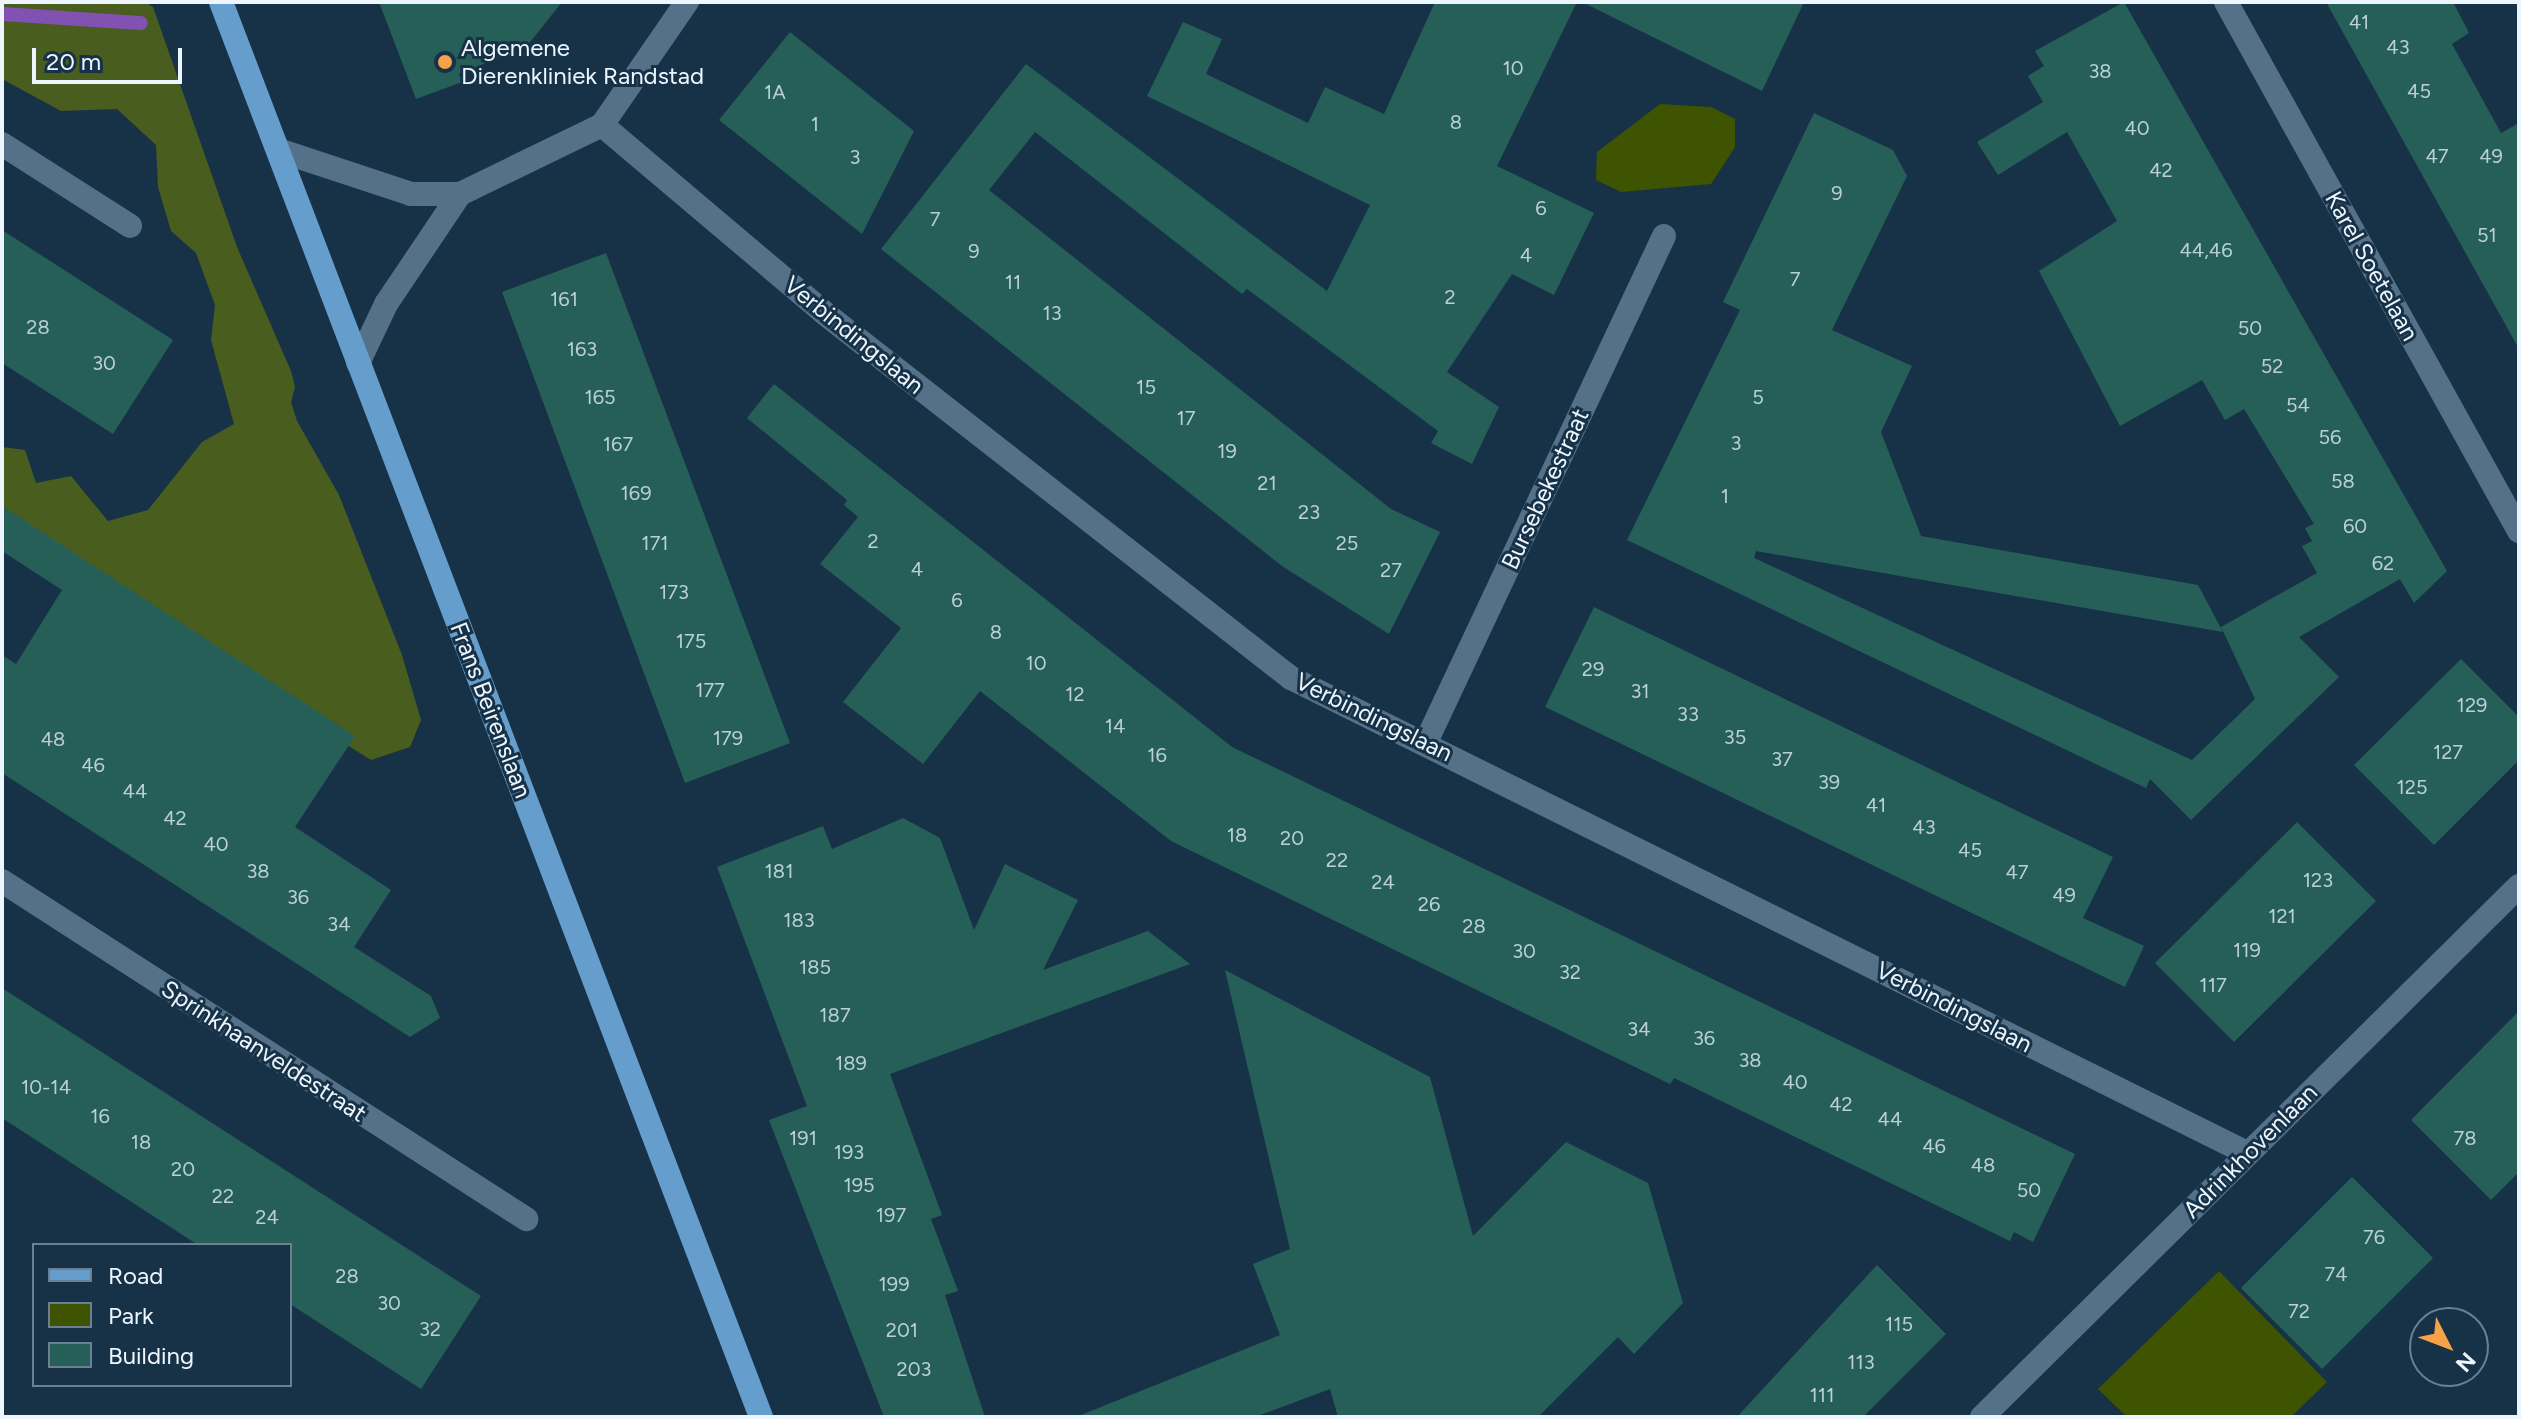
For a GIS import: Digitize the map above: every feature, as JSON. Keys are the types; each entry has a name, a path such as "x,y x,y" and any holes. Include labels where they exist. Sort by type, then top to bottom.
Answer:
{"main road":[{"name":"Frans Beirenslaan","path":"221,2 761,1417"}],"street":[{"path":"278,150 411,194 460,194 602,125 687,2"},
{"name":"Karel Soetelaan","path":"2226,2 2519,531"},
{"name":"Verbindingslaan","path":"602,125 823,312 1291,678 1426,742 2247,1153"},
{"path":"2,144 130,226"},
{"path":"358,363 386,304 460,194"},
{"name":"Bursebekestraat","path":"1426,742 1664,236"},
{"name":"Sprinkhaanveldestraat","path":"2,881 526,1219"},
{"name":"Adrinkhovenlaan","path":"1982,1417 2519,886"}],"green space":[{"path":"2,2 145,2 153,7 237,247 291,371 295,387 291,402 297,421 339,495 402,655 421,720 410,747 371,760 2,529 2,447 25,450 36,483 71,476 108,521 148,510 202,442 234,424 211,340 215,305 196,253 171,231 158,187 156,145 117,109 61,111 2,79"},
{"path":"1660,104 1711,107 1735,119 1735,147 1711,184 1621,192 1596,180 1597,152"},
{"path":"2219,1271 2327,1382 2291,1417 2127,1417 2098,1389"}],"building":[{"name":"Algemene Dierenkliniek Randstad","path":"379,2 562,2 527,46 459,74 462,82 416,99"},
{"path":"1435,2 1577,2 1497,166 1594,213 1554,295 1512,274 1447,372 1499,407 1472,464 1431,443 1438,431 1247,289 1242,294 1035,132 989,190 1391,509 1440,532 1389,634 1282,566 881,249 1026,64 1327,291 1370,205 1147,96 1183,22 1222,39 1206,74 1308,123 1325,87 1384,114"},
{"path":"1582,2 1804,2 1762,91"},
{"path":"2124,2 2447,571 2414,603 2400,579 2299,637 2339,677 2191,820 2150,779 2146,788 1627,540 1740,310 1723,302 1814,113 1893,150 1907,176 1832,330 1912,366 1881,432 1921,536 2198,585 2223,632 1756,551 1754,558 2192,760 2255,699 2221,627 2317,573 2302,546 2312,541 2305,528 2314,524 2244,409 2225,420 2202,380 2120,426 2039,271 2117,221 2067,132 1998,175 1977,142 2043,102 2028,76 2044,66 2035,51"},
{"path":"2326,2 2453,2 2469,33 2452,44 2501,133 2519,123 2519,349"},
{"path":"790,32 914,131 862,234 719,120"},
{"path":"2,230 173,340 113,434 2,363"},
{"path":"606,253 790,743 685,783 502,292"},
{"path":"774,384 1232,747 2075,1154 2033,1242 2014,1232 2010,1241 1674,1078 1670,1084 1171,841 980,691 923,764 843,702 901,628 820,564 858,517 844,505 847,500 747,418"},
{"path":"2,506 355,736 295,827 391,890 354,947 431,996 440,1018 410,1037 2,773 2,655 16,664 62,590 2,551"},
{"path":"1594,607 2113,857 2083,918 2144,946 2125,987 1545,707"},
{"path":"2461,659 2519,717 2519,760 2434,845 2354,765"},
{"path":"903,818 940,838 974,930 1005,864 1078,900 1043,970 1148,931 1190,964 890,1074 942,1215 931,1219 958,1291 945,1295 985,1417 884,1417 769,1120 807,1106 717,867 823,826 832,849"},
{"path":"2297,822 2376,901 2234,1042 2155,963"},
{"path":"1225,970 1430,1077 1473,1236 1566,1142 1648,1183 1683,1303 1634,1354 1618,1337 1538,1417 1338,1417 1330,1389 1255,1417 1076,1417 1280,1335 1253,1264 1290,1249"},
{"path":"2,988 481,1296 421,1389 292,1305 292,1243 195,1243 2,1118"},
{"path":"2519,1011 2519,1172 2491,1200 2411,1120"},
{"path":"2352,1177 2433,1258 2322,1369 2241,1288"},
{"path":"1877,1265 1946,1334 1863,1417 1737,1417"}],"waterway":[{"path":"2,14 141,23"}],"place":[{"name":"Algemene Dierenkliniek Randstad","path":"445,62"}]}
